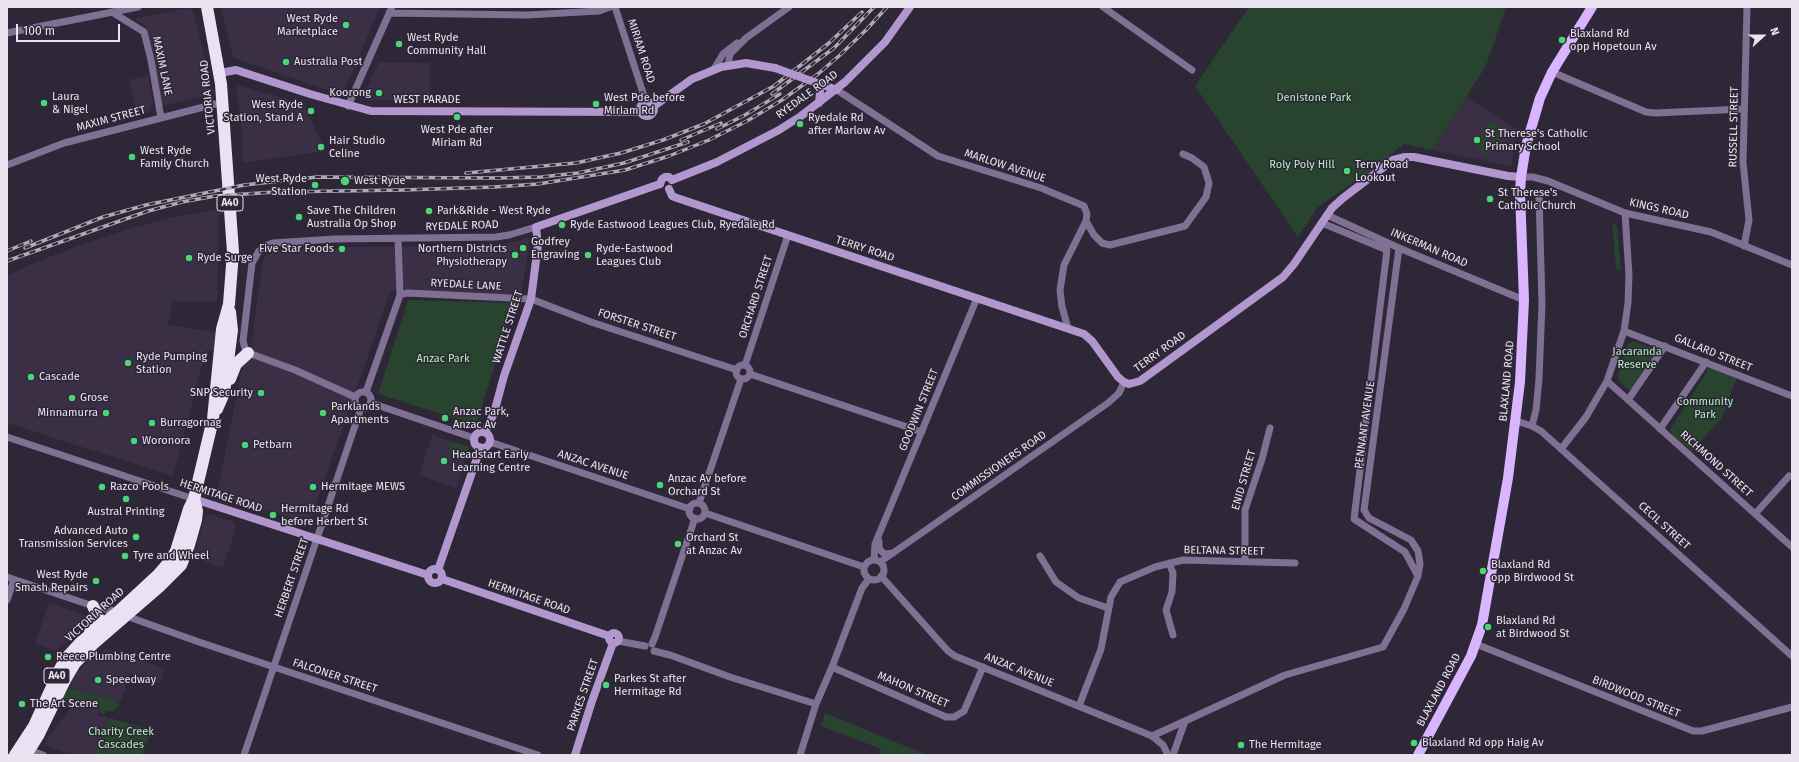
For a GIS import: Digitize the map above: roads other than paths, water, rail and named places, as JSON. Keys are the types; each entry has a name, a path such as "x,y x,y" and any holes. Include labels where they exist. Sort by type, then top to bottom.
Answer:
{"highway":[{"name":"VICTORIA ROAD","path":"207,7 220,73 233,252 229,304 232,330 224,393 213,419"},
{"name":"VICTORIA ROAD","path":"15,755 34,726 61,667 80,643 122,614 170,577 181,565 189,545 196,520 197,510 194,499 213,419 222,329 229,304"},
{"path":"224,393 236,364 248,353"},
{"path":"80,643 94,627 98,618 93,606"},
{"name":"VICTORIA ROAD","path":"28,752 39,734 65,680 75,663 122,614"}],"main road":[{"name":"BLAXLAND ROAD","path":"1418,755 1476,644 1486,608 1516,421 1524,300 1521,177 1531,126 1540,98 1552,72 1592,7"}],"street":[{"path":"7,33 138,7"},
{"path":"348,106 390,10 527,15 599,11 610,7"},
{"name":"MIRIAM ROAD","path":"615,7 646,102"},
{"path":"721,67 723,54 727,49 746,38 789,7"},
{"name":"RYEDALE ROAD","path":"672,180 717,162 757,142 801,116 837,90 885,42 910,7"},
{"path":"1103,7 1192,70"},
{"name":"RUSSELL STREET","path":"1744,246 1749,220 1743,162 1747,7"},
{"name":"MAXIM LANE","path":"112,12 144,32 151,60 161,118"},
{"path":"654,106 692,80 721,67 730,54 746,38"},
{"name":"MARLOW AVENUE","path":"721,67 746,63 775,68 837,90 938,156 1041,188 1073,200 1084,206 1087,214 1086,221 1094,235 1102,243 1110,244 1185,226 1206,197 1209,183 1204,168 1192,158 1183,154"},
{"name":"WEST PARADE","path":"220,73 236,70 348,106 371,111 640,112"},
{"path":"1552,72 1646,112 1655,113 1744,109"},
{"path":"818,83 819,103"},
{"name":"MAXIM STREET","path":"7,165 64,143 223,102"},
{"path":"646,102 654,106 654,112 650,116 645,116 640,112 640,106 646,102"},
{"name":"TERRY ROAD","path":"669,189 672,196 677,198 1084,334 1092,341 1124,382 1129,384 1140,381 1282,277 1294,264 1332,208 1343,198 1397,159 1405,157 1420,157 1508,176 1521,177"},
{"path":"665,177 672,180 672,186 669,189 663,189 660,184 661,180 665,177"},
{"name":"KINGS ROAD","path":"1521,177 1533,177 1548,181 1625,213 1700,229 1792,265"},
{"name":"RYEDALE ROAD","path":"248,353 244,347 243,341 252,263 259,251 267,245 273,243 335,239 496,237 509,235 660,184"},
{"path":"1532,426 1536,410 1539,379 1542,304 1539,195"},
{"path":"1561,449 1586,417 1607,381 1624,331 1628,303 1629,275 1625,213"},
{"name":"INKERMAN ROAD","path":"1327,215 1399,248 1524,300"},
{"path":"1068,328 1062,307 1060,290 1064,265 1086,221"},
{"name":"INKERMAN ROAD","path":"1322,223 1387,250"},
{"name":"WATTLE STREET","path":"485,432 494,413 504,376 531,299 538,245 536,226"},
{"name":"ORCHARD STREET","path":"746,365 788,235"},
{"path":"366,392 400,295 398,238"},
{"name":"PENNANT AVENUE","path":"1152,736 1285,675 1383,647 1404,609 1418,576 1420,564 1418,551 1411,540 1369,518 1364,510 1399,248"},
{"name":"PENNANT AVENUE","path":"1387,250 1354,519 1405,552 1418,576"},
{"name":"RYEDALE LANE","path":"400,295 407,293 531,299"},
{"name":"GOODWIN STREET","path":"877,561 875,544 882,531 976,298"},
{"name":"FORSTER STREET","path":"531,299 591,322 737,370"},
{"name":"GALLARD STREET","path":"1624,331 1792,396"},
{"path":"1628,400 1665,346"},
{"path":"248,353 295,370 356,397"},
{"path":"1660,429 1706,362"},
{"path":"746,365 750,369 750,374 746,379 741,379 737,374 737,370 740,366 746,365"},
{"path":"750,374 922,432"},
{"path":"699,503 741,379"},
{"name":"RICHMOND STREET","path":"1607,381 1792,547"},
{"name":"COMMISSIONERS ROAD","path":"877,561 893,553 1108,403 1119,393 1124,382"},
{"path":"366,392 371,396 371,403 367,408 361,408 355,402 356,397 359,393 366,392"},
{"path":"371,403 474,438 479,447 478,458 438,570"},
{"name":"HERBERT STREET","path":"244,755 361,408"},
{"name":"CECIL STREET","path":"1516,421 1532,426 1541,431 1792,656"},
{"name":"ENID STREET","path":"1245,562 1245,510 1262,459 1270,428"},
{"path":"474,438 479,432 485,432 490,436 490,442 487,446 479,447"},
{"name":"HERMITAGE ROAD","path":"7,437 428,575"},
{"name":"ANZAC AVENUE","path":"490,442 690,509"},
{"path":"1755,514 1790,476"},
{"path":"695,518 691,515 690,509 692,505 699,503"},
{"path":"699,503 704,508 704,513"},
{"path":"695,518 699,518 704,513"},
{"path":"704,513 864,567"},
{"path":"650,647 655,637 695,518"},
{"name":"GOODWIN STREET","path":"882,531 879,548 885,554 893,553"},
{"path":"1040,556 1056,582 1079,598 1108,608"},
{"name":"BELTANA STREET","path":"1079,706 1101,650 1111,596 1120,582 1155,567 1183,560 1295,563"},
{"path":"877,561 884,569 881,576 875,580 869,579 864,572 864,567 868,562 877,561"},
{"path":"1169,564 1173,573 1172,592 1166,610 1173,635"},
{"path":"432,570 438,570 442,574 442,578 438,582 434,582 430,581 428,575 432,570"},
{"name":"ANZAC AVENUE","path":"881,576 948,651 983,667 1152,736 1163,745 1168,755"},
{"name":"HERMITAGE ROAD","path":"442,578 613,640 650,647 730,677 816,704"},
{"path":"7,600 10,579"},
{"name":"FALCONER STREET","path":"10,579 122,614 274,667 538,755"},
{"path":"800,755 816,704 832,667 862,588 869,579"},
{"name":"PARKES STREET","path":"575,755 613,640"},
{"name":"BIRDWOOD STREET","path":"1476,644 1693,731 1792,707"},
{"name":"MAHON STREET","path":"832,667 940,714 954,717 964,711 983,667"},
{"path":"1173,755 1185,721"},
{"path":"28,752 43,755"}],"railway":[{"path":"772,94 834,48 874,7"},
{"path":"7,261 148,211 182,202 215,196 275,192 494,187 538,184 625,170 669,156 709,140 747,121 782,100 818,74 840,55 887,7"},
{"path":"466,173 576,163 621,153 663,140 704,124 774,86 829,43 862,12"},
{"path":"717,129 745,115 780,94"},
{"path":"681,140 721,123"},
{"path":"25,248 103,217 146,205 244,185 317,177 541,177 578,173 624,163 688,142"},
{"path":"7,251 31,241"}],"place":[{"name":"West Ryde Marketplace","path":"346,25"},
{"name":"Blaxland Rd opp Hopetoun Av","path":"1562,40"},
{"name":"West Ryde Community Hall","path":"399,44"},
{"name":"Australia Post","path":"286,62"},
{"name":"Koorong","path":"379,93"},
{"name":"Laura & Nigel","path":"44,103"},
{"name":"West Pde before Miriam Rd","path":"596,104"},
{"name":"West Ryde Station, Stand A","path":"311,111"},
{"name":"West Pde after Miriam Rd","path":"457,117"},
{"name":"Ryedale Rd after Marlow Av","path":"800,124"},
{"name":"St Therese's Catholic Primary School","path":"1477,140"},
{"name":"Hair Studio Celine","path":"321,147"},
{"name":"West Ryde Family Church","path":"132,157"},
{"name":"Terry Road Lookout","path":"1347,171"},
{"name":"West Ryde","path":"345,181"},
{"name":"West Ryde Station","path":"315,185"},
{"name":"St Therese's Catholic Church","path":"1490,199"},
{"name":"Park&Ride - West Ryde","path":"429,211"},
{"name":"Save The Children Australia Op Shop","path":"299,217"},
{"name":"Ryde Eastwood Leagues Club, Ryedale Rd","path":"562,225"},
{"name":"Godfrey Engraving","path":"523,248"},
{"name":"Five Star Foods","path":"342,249"},
{"name":"Northern Districts Physiotherapy","path":"515,255"},
{"name":"Ryde-Eastwood Leagues Club","path":"588,255"},
{"name":"Ryde Surge","path":"189,258"},
{"name":"Ryde Pumping Station","path":"128,363"},
{"name":"Cascade","path":"31,377"},
{"name":"SNP Security","path":"261,393"},
{"name":"Grose","path":"72,398"},
{"name":"Minnamurra","path":"106,413"},
{"name":"Parklands Apartments","path":"323,413"},
{"name":"Anzac Park, Anzac Av","path":"445,418"},
{"name":"Burragornag","path":"152,423"},
{"name":"Woronora","path":"134,441"},
{"name":"Petbarn","path":"245,445"},
{"name":"Headstart Early Learning Centre","path":"444,461"},
{"name":"Anzac Av before Orchard St","path":"660,485"},
{"name":"Razco Pools","path":"102,487"},
{"name":"Hermitage MEWS","path":"313,487"},
{"name":"Austral Printing","path":"126,499"},
{"name":"Hermitage Rd before Herbert St","path":"273,515"},
{"name":"Advanced Auto Transmission Services","path":"136,537"},
{"name":"Orchard St at Anzac Av","path":"678,544"},
{"name":"Tyre and Wheel","path":"125,556"},
{"name":"Blaxland Rd opp Birdwood St","path":"1483,571"},
{"name":"West Ryde Smash Repairs","path":"96,581"},
{"name":"Blaxland Rd at Birdwood St","path":"1488,627"},
{"name":"Reece Plumbing Centre","path":"48,657"},
{"name":"Speedway","path":"98,680"},
{"name":"Parkes St after Hermitage Rd","path":"606,685"},
{"name":"The Art Scene","path":"22,704"},
{"name":"Blaxland Rd opp Haig Av","path":"1414,743"},
{"name":"The Hermitage","path":"1241,745"}],"park label":[{"name":"Denistone Park","path":"1314,98"},
{"name":"Roly Poly Hill","path":"1302,165"},
{"name":"Jacaranda Reserve","path":"1637,358"},
{"name":"Anzac Park","path":"443,359"},
{"name":"Community Park","path":"1705,408"},
{"name":"Charity Creek Cascades","path":"121,738"}]}
